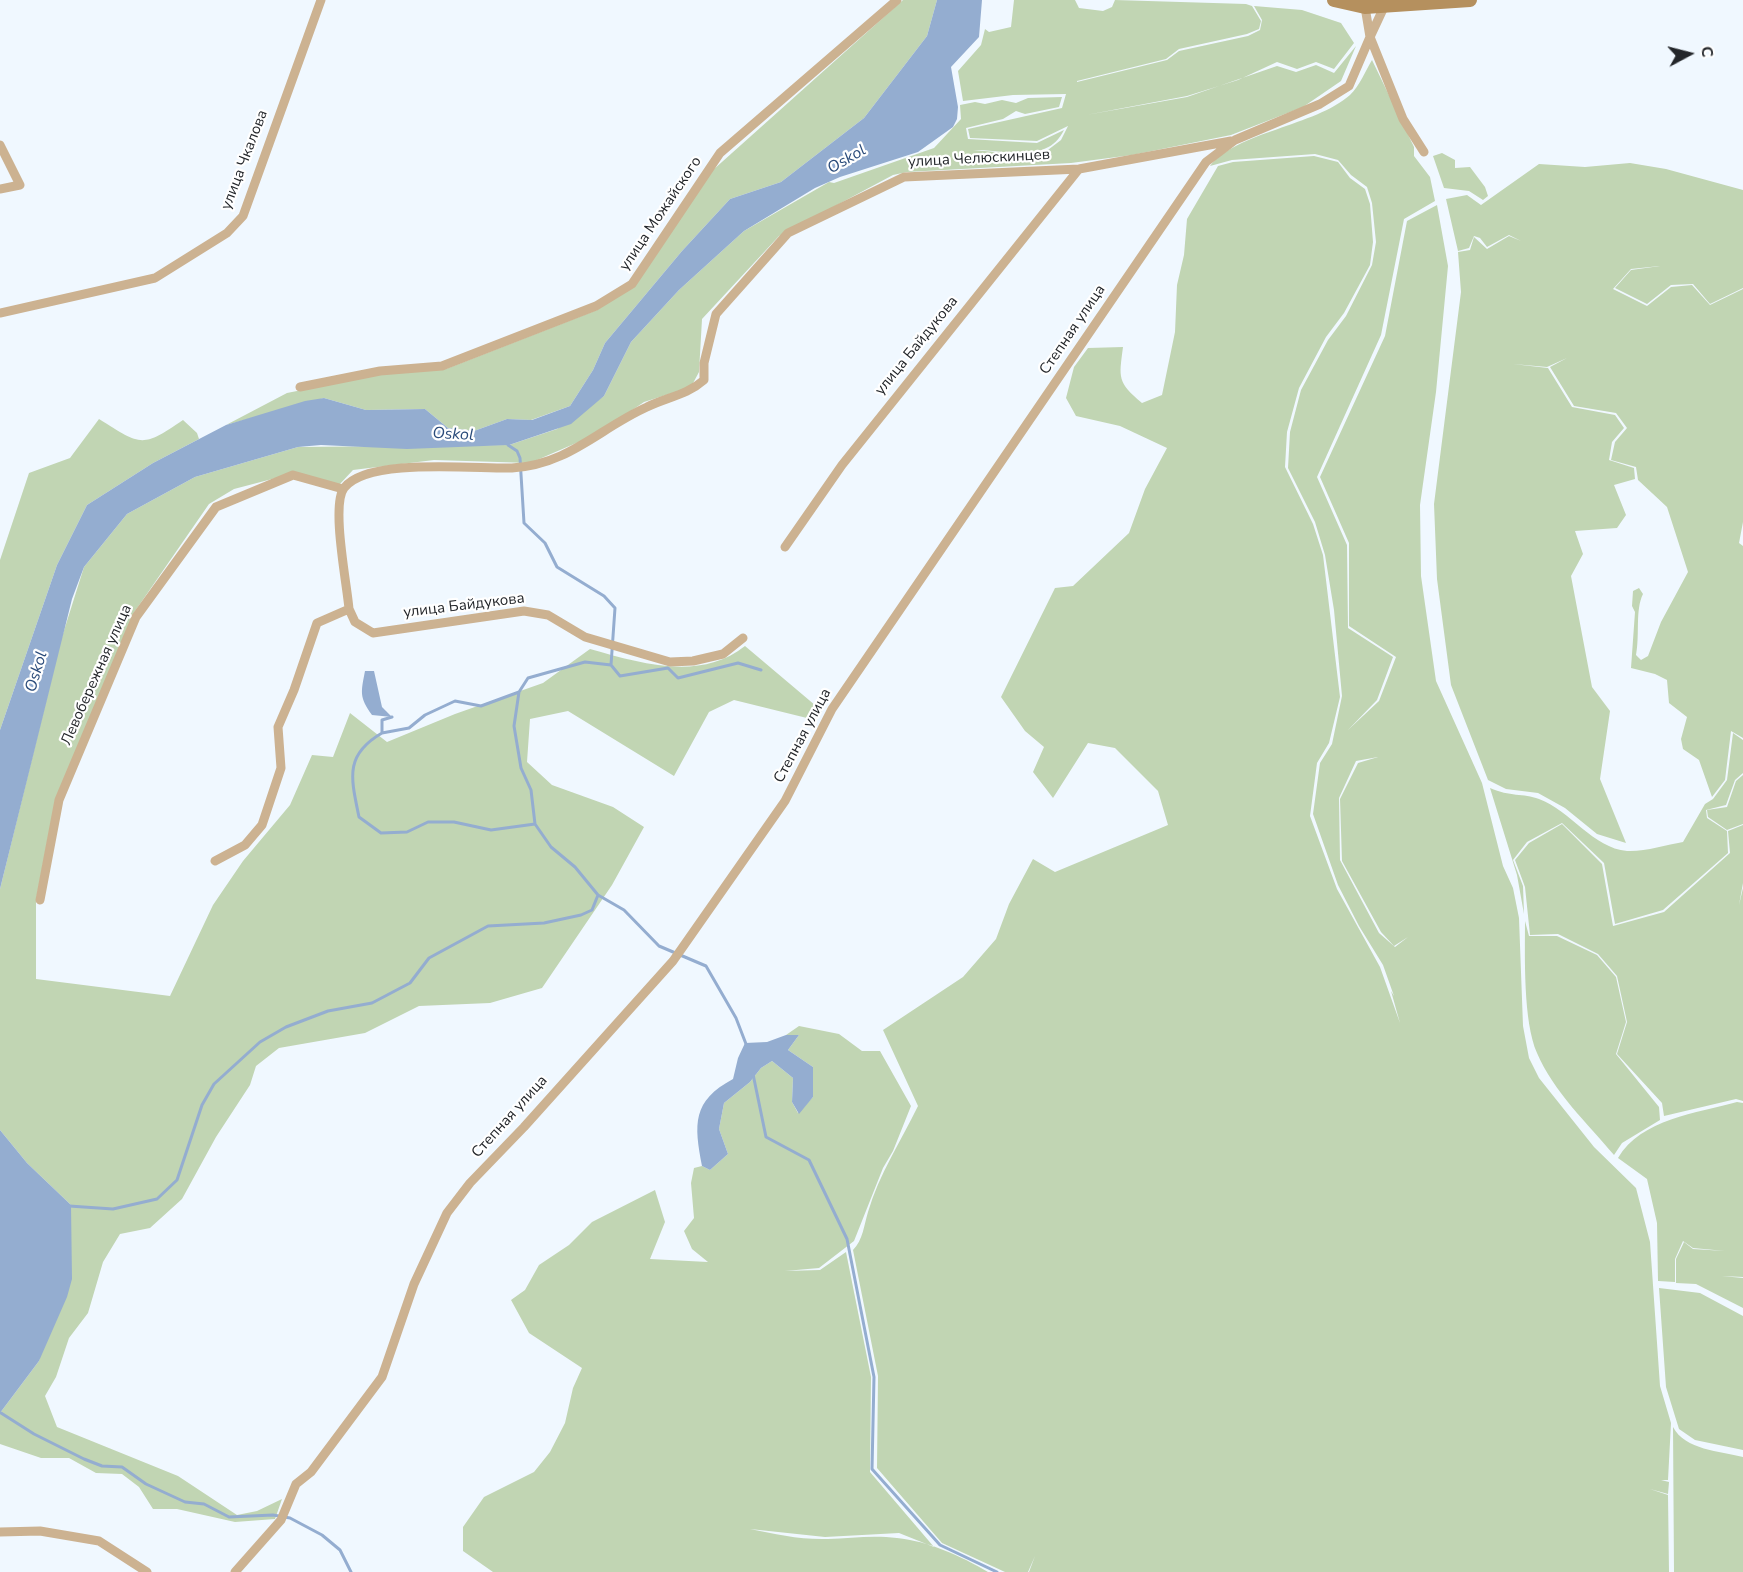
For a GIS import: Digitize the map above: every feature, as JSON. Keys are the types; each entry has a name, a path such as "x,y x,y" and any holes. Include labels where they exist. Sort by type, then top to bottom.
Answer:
{"main road":[{"path":"1335,0 1365,7 1470,0"}],"street":[{"name":"улица Чкалова","path":"0,313 155,278 227,233 243,216 321,0"},
{"name":"улица Можайского","path":"300,387 380,371 442,366 596,306 632,284 720,153 897,0"},
{"path":"1365,7 1370,37 1403,119 1424,152"},
{"name":"Степная улица","path":"235,1572 282,1516 296,1484 311,1472 382,1377 414,1284 447,1213 470,1183 524,1127 682,949 786,801 838,699 1206,162 1235,140 1320,104 1349,86 1384,7"},
{"name":"улица Челюскинцев","path":"343,489 355,478 371,472 437,466 516,467 533,465 565,455 646,407 692,391 704,380 704,363 717,314 788,232 904,177 1079,169 1235,140"},
{"path":"0,145 20,185 0,189"},
{"name":"улица Байдукова","path":"784,547 842,465 1079,169"},
{"name":"Левобережная улица","path":"40,900 59,800 136,617 216,507 293,474 343,489"},
{"path":"215,861 245,845 262,825 281,768 278,727 294,690 317,623 349,609 337,508 343,489"},
{"name":"улица Байдукова","path":"349,609 355,622 372,633 524,611 548,615 585,638 670,662 693,661 723,654 744,638"},
{"path":"0,1532 40,1531 99,1541 147,1572"}],"green space":[{"path":"903,0 937,0 927,36 864,118 781,182 730,199 682,251 605,343 593,370 570,406 531,420 507,419 474,431 448,428 425,409 366,410 324,398 226,425 287,393 377,375 446,369 597,310 634,286 713,170"},
{"path":"1014,0 1075,0 1079,8 1103,11 1112,7 1115,0 1246,4 1252,6 1261,21 1259,29 1247,34 1179,49 1166,59 1077,82 1167,60 1179,51 1248,36 1260,30 1262,20 1254,6 1302,10 1341,23 1354,43 1334,69 1316,62 1297,69 1277,62 1243,78 1277,66 1296,72 1316,65 1334,73 1356,46 1341,81 1303,107 1231,135 1132,155 1071,163 907,172 893,175 779,236 702,319 699,372 691,387 644,402 597,434 530,463 434,460 353,470 339,485 295,473 234,489 209,504 133,614 55,801 36,900 36,979 170,996 213,905 243,861 290,805 312,755 333,757 350,713 387,742 455,714 543,683 590,649 649,664 689,666 709,664 745,646 822,711 815,720 734,700 709,712 674,776 568,711 530,719 527,762 552,785 613,807 644,827 612,885 542,988 490,1003 419,1006 365,1033 279,1048 256,1066 250,1085 216,1137 182,1199 150,1228 120,1234 103,1262 88,1313 69,1338 56,1377 45,1396 57,1427 178,1476 237,1515 257,1511 282,1499 275,1519 235,1522 177,1509 153,1509 139,1487 122,1474 96,1473 69,1458 41,1458 0,1444 0,1413 39,1361 71,1205 27,1163 0,1130 0,889 61,640 84,567 127,514 195,477 298,447 509,445 557,429 604,396 631,342 679,290 744,231 829,182 834,183 934,148 961,119 960,105 975,102 985,104 1002,100 1016,103 1028,98 1062,97 1059,107 1025,114 1016,111 1003,119 966,128 968,139 1037,143 1064,130 1057,141 1047,148 1036,151 1024,153 973,150 1040,156 1061,140 1068,126 1037,141 970,138 968,129 1062,108 1066,94 1013,95 963,101 958,71 981,45 985,29 989,32 1011,27","holes":["1220,86 1187,97 1086,115 1187,96"]},
{"path":"1372,60 1414,147 1414,156 1430,177 1435,201 1404,219 1381,335 1317,477 1347,545 1348,628 1393,657 1377,700 1348,730 1379,701 1396,657 1349,626 1349,543 1320,477 1385,336 1407,221 1437,205 1448,266 1436,392 1420,505 1421,576 1436,681 1482,783 1503,866 1513,888 1519,918 1523,1026 1529,1058 1539,1078 1594,1147 1636,1188 1650,1242 1660,1386 1671,1423 1668,1480 1661,1480 1669,1482 1668,1494 1650,1489 1668,1495 1669,1572 1029,1572 1035,1556 1028,1572 1005,1572 942,1543 877,1468 878,1376 853,1250 861,1237 878,1184 918,1106 883,1030 963,977 996,939 1009,904 1033,859 1055,872 1168,825 1158,791 1115,748 1088,743 1053,798 1033,772 1044,747 1025,731 1001,697 1055,588 1073,586 1129,533 1145,489 1167,448 1120,426 1076,416 1066,398 1074,367 1088,348 1123,347 1121,373 1128,390 1142,403 1162,395 1175,332 1177,285 1184,255 1187,219 1218,166 1233,162 1314,156 1338,162 1350,178 1365,189 1370,204 1373,242 1370,265 1344,313 1326,337 1299,388 1287,432 1285,467 1313,524 1323,555 1340,697 1329,743 1317,763 1310,816 1337,889 1380,967 1400,1023 1391,991 1394,996 1383,965 1338,885 1313,814 1320,763 1332,744 1342,696 1334,610 1325,555 1315,522 1288,468 1290,432 1301,390 1328,340 1346,316 1372,265 1376,242 1372,203 1367,187 1351,175 1338,160 1315,154 1232,160 1210,166 1222,154 1238,145 1335,106 1353,92","holes":["1378,757 1358,763 1340,799 1342,861 1381,932 1394,946 1408,937 1395,947 1379,933 1340,860 1339,798 1356,761"]},
{"path":"1442,153 1455,160 1455,168 1470,167 1485,187 1488,196 1483,200 1469,191 1444,188 1433,156"},
{"path":"1630,163 1666,169 1743,190 1743,288 1710,304 1693,284 1671,285 1647,304 1615,288 1631,270 1660,266 1631,269 1613,289 1647,306 1671,287 1692,285 1710,305 1743,289 1743,522 1739,543 1743,546 1743,738 1731,731 1725,780 1712,797 1699,760 1683,749 1681,739 1687,717 1669,703 1667,680 1655,674 1631,668 1635,612 1632,606 1633,591 1639,588 1643,594 1639,607 1636,655 1641,660 1648,656 1661,622 1688,572 1667,507 1638,480 1636,467 1611,460 1615,442 1627,428 1616,413 1574,406 1550,367 1567,358 1547,367 1513,364 1548,368 1572,407 1615,415 1624,428 1612,442 1609,460 1634,468 1635,479 1614,485 1626,515 1617,528 1575,531 1583,554 1571,576 1592,687 1610,711 1600,779 1626,843 1597,834 1565,808 1538,793 1506,789 1488,780 1451,685 1437,579 1434,504 1461,292 1458,252 1470,250 1474,237 1487,249 1509,236 1521,241 1509,235 1487,247 1480,238 1474,236 1469,248 1458,251 1446,199 1467,195 1481,205 1539,164 1585,167"},
{"path":"99,419 124,434 141,440 158,436 183,420 197,433 199,439 153,463 87,505 57,565 0,730 0,560 29,473 70,458"},
{"path":"1733,733 1743,740 1743,773 1735,780 1726,805 1706,810 1707,818 1727,831 1728,853 1663,910 1615,924 1604,863 1562,823 1527,842 1513,860 1523,886 1524,914 1517,875 1490,788 1504,793 1539,799 1551,805 1603,843 1615,848 1627,851 1641,850 1683,842 1705,804 1713,799 1727,780"},
{"path":"1743,775 1743,824 1727,830 1708,817 1707,810 1727,807 1736,781"},
{"path":"1562,824 1602,864 1613,926 1664,912 1730,853 1728,831 1743,825 1743,883 1739,905 1743,888 1743,1101 1736,1099 1664,1116 1662,1103 1617,1054 1627,1022 1617,976 1598,954 1558,934 1530,935 1525,887 1515,860 1529,843"},
{"path":"1525,921 1529,936 1557,936 1597,955 1616,977 1626,1022 1616,1054 1659,1107 1660,1120 1622,1143 1614,1155 1552,1081 1532,1040 1527,1007"},
{"path":"799,1026 839,1034 862,1051 880,1051 911,1106 854,1241 819,1268 785,1271 820,1270 846,1252 871,1377 870,1472 933,1546 967,1560 988,1572 493,1572 463,1551 463,1527 484,1497 534,1472 550,1452 565,1423 573,1388 582,1368 529,1333 511,1300 525,1290 539,1265 569,1245 592,1222 655,1190 665,1222 650,1259 708,1262 692,1249 684,1231 694,1218 691,1183 694,1168 702,1166 710,1170 728,1154 719,1129 724,1103 750,1082 761,1068 772,1061 793,1078 792,1102 798,1113 813,1097 813,1067 788,1050 799,1035 786,1035","holes":["750,1529 825,1537 899,1533 928,1544 888,1537 808,1539"]},
{"path":"1737,1102 1743,1103 1743,1277 1722,1276 1743,1278 1743,1308 1696,1284 1676,1283 1676,1259 1684,1242 1693,1249 1725,1251 1693,1248 1683,1241 1675,1259 1675,1282 1658,1281 1657,1223 1647,1179 1618,1158 1628,1145 1655,1126 1688,1114"},
{"path":"1659,1288 1700,1293 1743,1316 1743,1450 1695,1440 1679,1429 1666,1387"},
{"path":"1673,1427 1686,1441 1694,1445 1743,1457 1743,1572 1674,1572"}],"water":[{"name":"Oskol","path":"937,0 982,0 979,37 951,67 958,107 957,119 953,127 918,152 840,177 815,188 744,231 679,290 631,342 604,396 571,424 509,445 407,449 321,445 298,447 195,477 127,514 84,567 72,599 0,889 0,730 57,565 87,505 153,463 226,425 305,401 324,398 366,410 425,409 448,428 474,431 507,419 532,420 570,406 593,370 605,343 682,251 730,199 781,182 864,118 927,36"},
{"path":"365,671 374,671 382,707 392,717 372,715 368,709 362,694"},
{"path":"786,1035 799,1035 788,1050 813,1067 813,1097 799,1114 792,1102 793,1078 772,1061 761,1068 750,1082 724,1103 719,1129 728,1154 710,1170 702,1166 697,1126 703,1105 720,1087 733,1079 738,1058 745,1043 767,1042"},
{"path":"0,1130 27,1163 71,1205 72,1279 67,1297 39,1361 0,1413"}],"waterway":[{"path":"508,445 517,451 520,458 524,523 545,543 557,567 604,596 615,608 611,665 620,676 668,668 678,678 738,663 761,670"},
{"path":"611,665 585,662 528,678 519,692 514,726 521,768 531,790 535,824 551,847 575,867 598,895 624,910 659,946 706,966 736,1018 746,1044"},
{"path":"392,717 382,720 382,733 409,728 425,715 455,701 481,706 519,692"},
{"path":"382,733 361,750 353,769 359,817 381,833 407,832 428,822 454,822 491,830 535,824"},
{"path":"69,1206 113,1209 157,1199 177,1180 202,1105 214,1084 260,1042 286,1027 328,1011 372,1003 410,983 429,958 488,926 544,923 581,915 592,910 598,895"},
{"path":"753,1074 766,1137 809,1160 847,1239 874,1377 872,1469 940,1545 997,1572"},
{"path":"1,1413 34,1434 84,1459 102,1466 122,1467 146,1484 185,1502 204,1504 229,1517 273,1515 290,1518 322,1535 340,1550 351,1572"}]}
